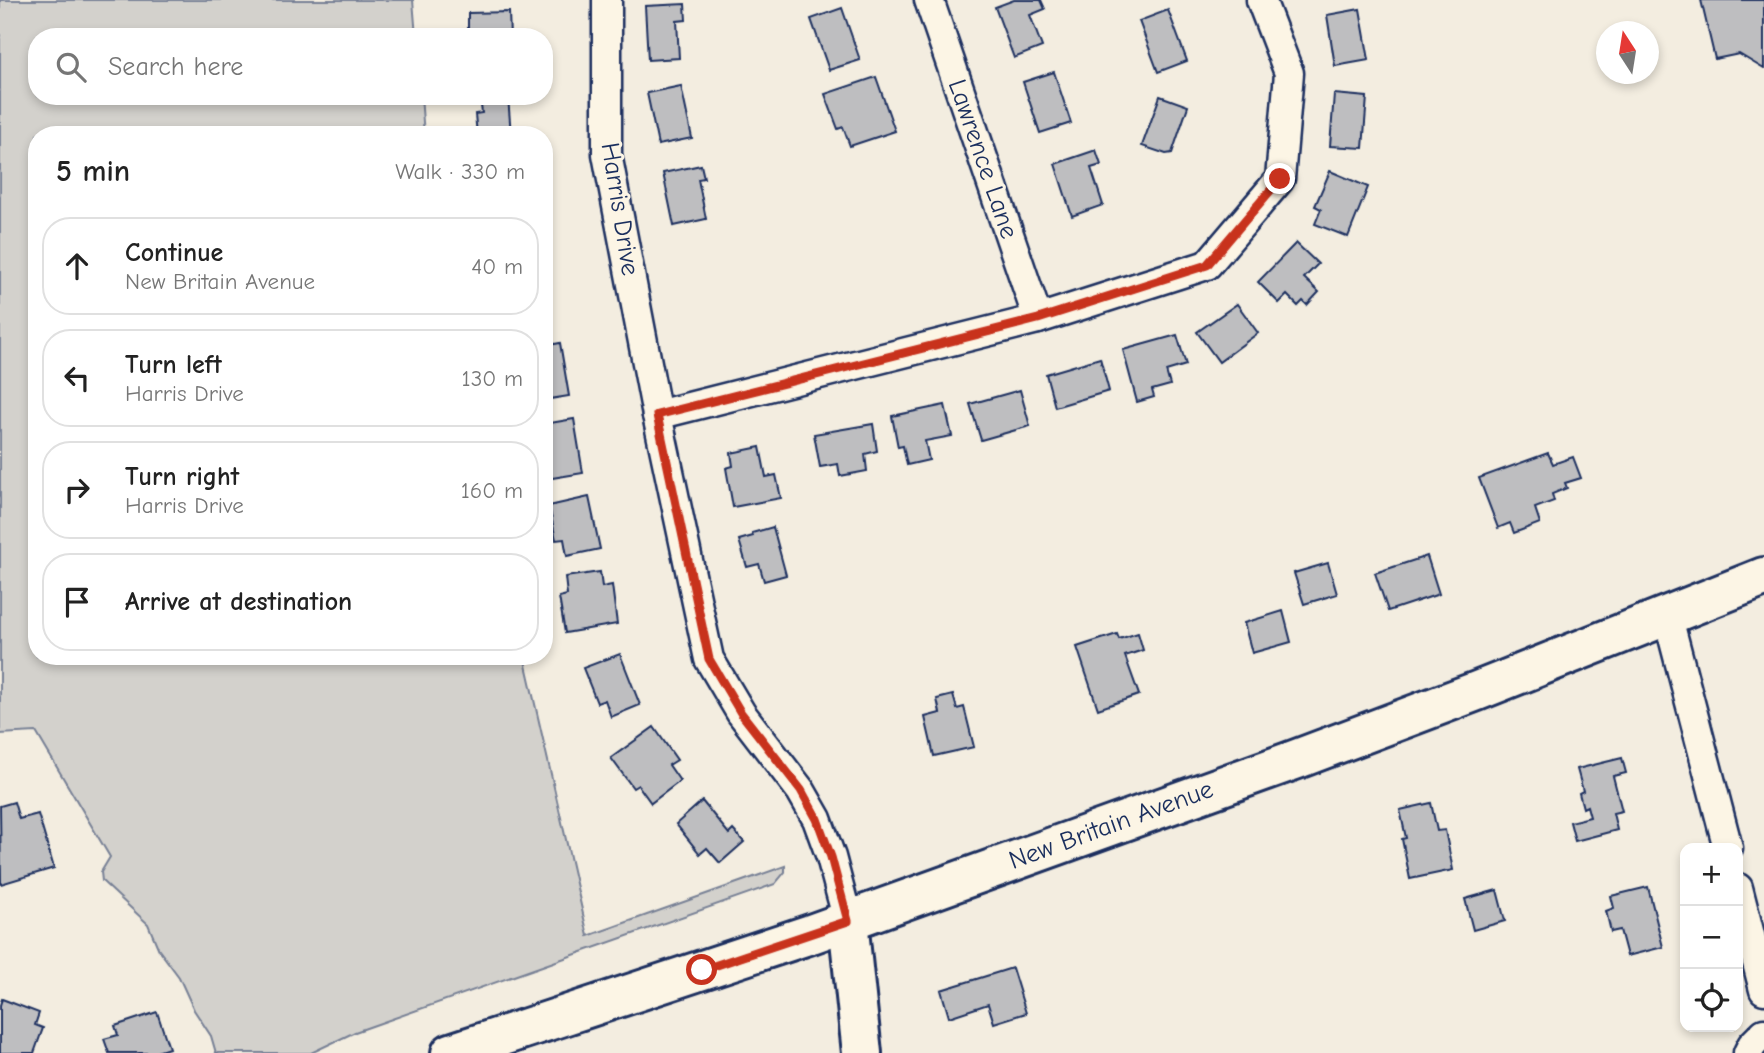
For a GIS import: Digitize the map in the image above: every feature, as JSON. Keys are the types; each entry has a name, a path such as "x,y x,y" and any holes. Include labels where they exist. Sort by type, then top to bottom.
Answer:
{"main road":[{"name":"New Britain Avenue","path":"451,1053 848,921 1297,759 1764,577"},
{"path":"848,921 862,1053"}],"street":[{"name":"Harris Drive","path":"607,0 607,154 657,415 709,659 741,713 801,790 817,819 831,857 848,921"},
{"name":"Lawrence Lane","path":"929,0 1038,319"},
{"path":"657,415 1038,319 1207,265 1280,179 1289,73 1261,0"},
{"path":"1667,614 1726,843"},
{"path":"1743,906 1764,990"},
{"path":"1748,1053 1764,1033"}],"shaded area":[{"path":"0,0 413,0 415,28 28,28 28,105 422,105 423,126 28,126 28,665 526,665 588,936 785,866 785,872 775,884 355,1032 311,1053 216,1053 211,1036 194,1010 179,977 159,950 148,924 102,881 101,872 110,857 36,732 0,734"}],"building":[{"path":"1014,0 1041,0 1045,9 1030,15 1042,47 1014,58 995,7"},
{"path":"1701,0 1764,0 1764,69 1739,54 1715,59"},
{"path":"685,4 686,20 677,21 679,58 648,60 645,6"},
{"path":"842,8 860,60 829,70 811,19"},
{"path":"1360,9 1369,60 1335,66 1327,15"},
{"path":"1168,10 1187,61 1158,72 1139,21"},
{"path":"509,12 510,28 468,28 468,13"},
{"path":"1054,72 1071,123 1040,133 1023,82"},
{"path":"876,77 895,131 850,146 843,127 838,129 825,94"},
{"path":"681,86 692,138 658,145 647,93"},
{"path":"1334,94 1367,97 1363,148 1330,146"},
{"path":"1160,96 1188,106 1172,153 1166,154 1142,146"},
{"path":"481,105 509,105 510,126 476,126 475,114 482,113"},
{"path":"1096,150 1101,165 1091,168 1103,205 1072,216 1055,164"},
{"path":"701,165 704,178 698,179 706,219 674,226 663,173"},
{"path":"1330,171 1368,187 1348,237 1315,224 1321,209 1315,206"},
{"path":"1296,243 1318,264 1304,278 1319,292 1307,305 1303,301 1298,306 1287,295 1279,303 1258,282"},
{"path":"1237,304 1258,333 1219,362 1197,332"},
{"path":"1177,335 1186,365 1166,371 1170,385 1152,390 1154,397 1137,402 1123,350"},
{"path":"560,343 569,396 553,399 553,344"},
{"path":"1100,358 1109,391 1055,407 1046,374"},
{"path":"1020,390 1030,426 981,440 970,404"},
{"path":"945,405 952,436 925,441 929,460 907,465 903,446 898,447 892,416"},
{"path":"574,419 583,473 553,478 553,422"},
{"path":"873,424 877,451 865,454 867,471 840,476 838,464 820,467 814,434"},
{"path":"760,447 766,477 776,475 781,498 733,507 726,468 733,466 731,453"},
{"path":"1548,453 1553,464 1573,457 1581,478 1565,483 1567,488 1552,494 1554,501 1535,508 1540,523 1514,533 1510,523 1498,528 1479,478"},
{"path":"589,497 600,549 567,556 564,539 556,540 553,505"},
{"path":"773,527 786,575 764,581 759,564 747,567 739,540"},
{"path":"1427,556 1439,594 1388,611 1375,573"},
{"path":"1328,563 1337,594 1304,604 1294,573"},
{"path":"600,572 602,587 612,585 617,624 565,633 559,597 567,595 565,577"},
{"path":"1283,611 1291,642 1252,653 1244,623"},
{"path":"1138,633 1143,650 1125,656 1139,695 1098,709 1077,647 1117,634 1119,639"},
{"path":"620,654 640,705 611,717 605,700 597,703 583,668"},
{"path":"953,695 957,709 964,707 974,747 934,756 925,717 940,713 937,699"},
{"path":"654,727 677,760 669,765 680,781 651,803 638,785 633,788 611,758"},
{"path":"1622,758 1626,773 1613,776 1622,811 1613,813 1617,830 1575,841 1570,822 1590,817 1587,806 1583,808 1579,793 1583,791 1577,769"},
{"path":"702,801 729,834 733,830 744,842 720,863 707,848 700,854 676,824"},
{"path":"14,802 19,819 38,814 54,868 1,884 0,806"},
{"path":"1431,803 1437,831 1445,830 1453,870 1410,879 1402,839 1406,838 1400,810"},
{"path":"1648,887 1663,947 1627,956 1620,930 1611,932 1606,911 1614,908 1611,896"},
{"path":"1497,890 1505,921 1473,930 1465,899"},
{"path":"1012,968 1026,1013 994,1023 988,1004 949,1017 941,990"},
{"path":"2,999 39,1013 35,1025 43,1028 34,1053 0,1053"},
{"path":"157,1012 169,1048 154,1053 109,1053 104,1039 118,1035 115,1026"}],"route":[{"path":"702,970 848,921 831,857 817,819 801,790 741,713 709,659 657,415 1038,319 1207,265 1280,179"}]}
